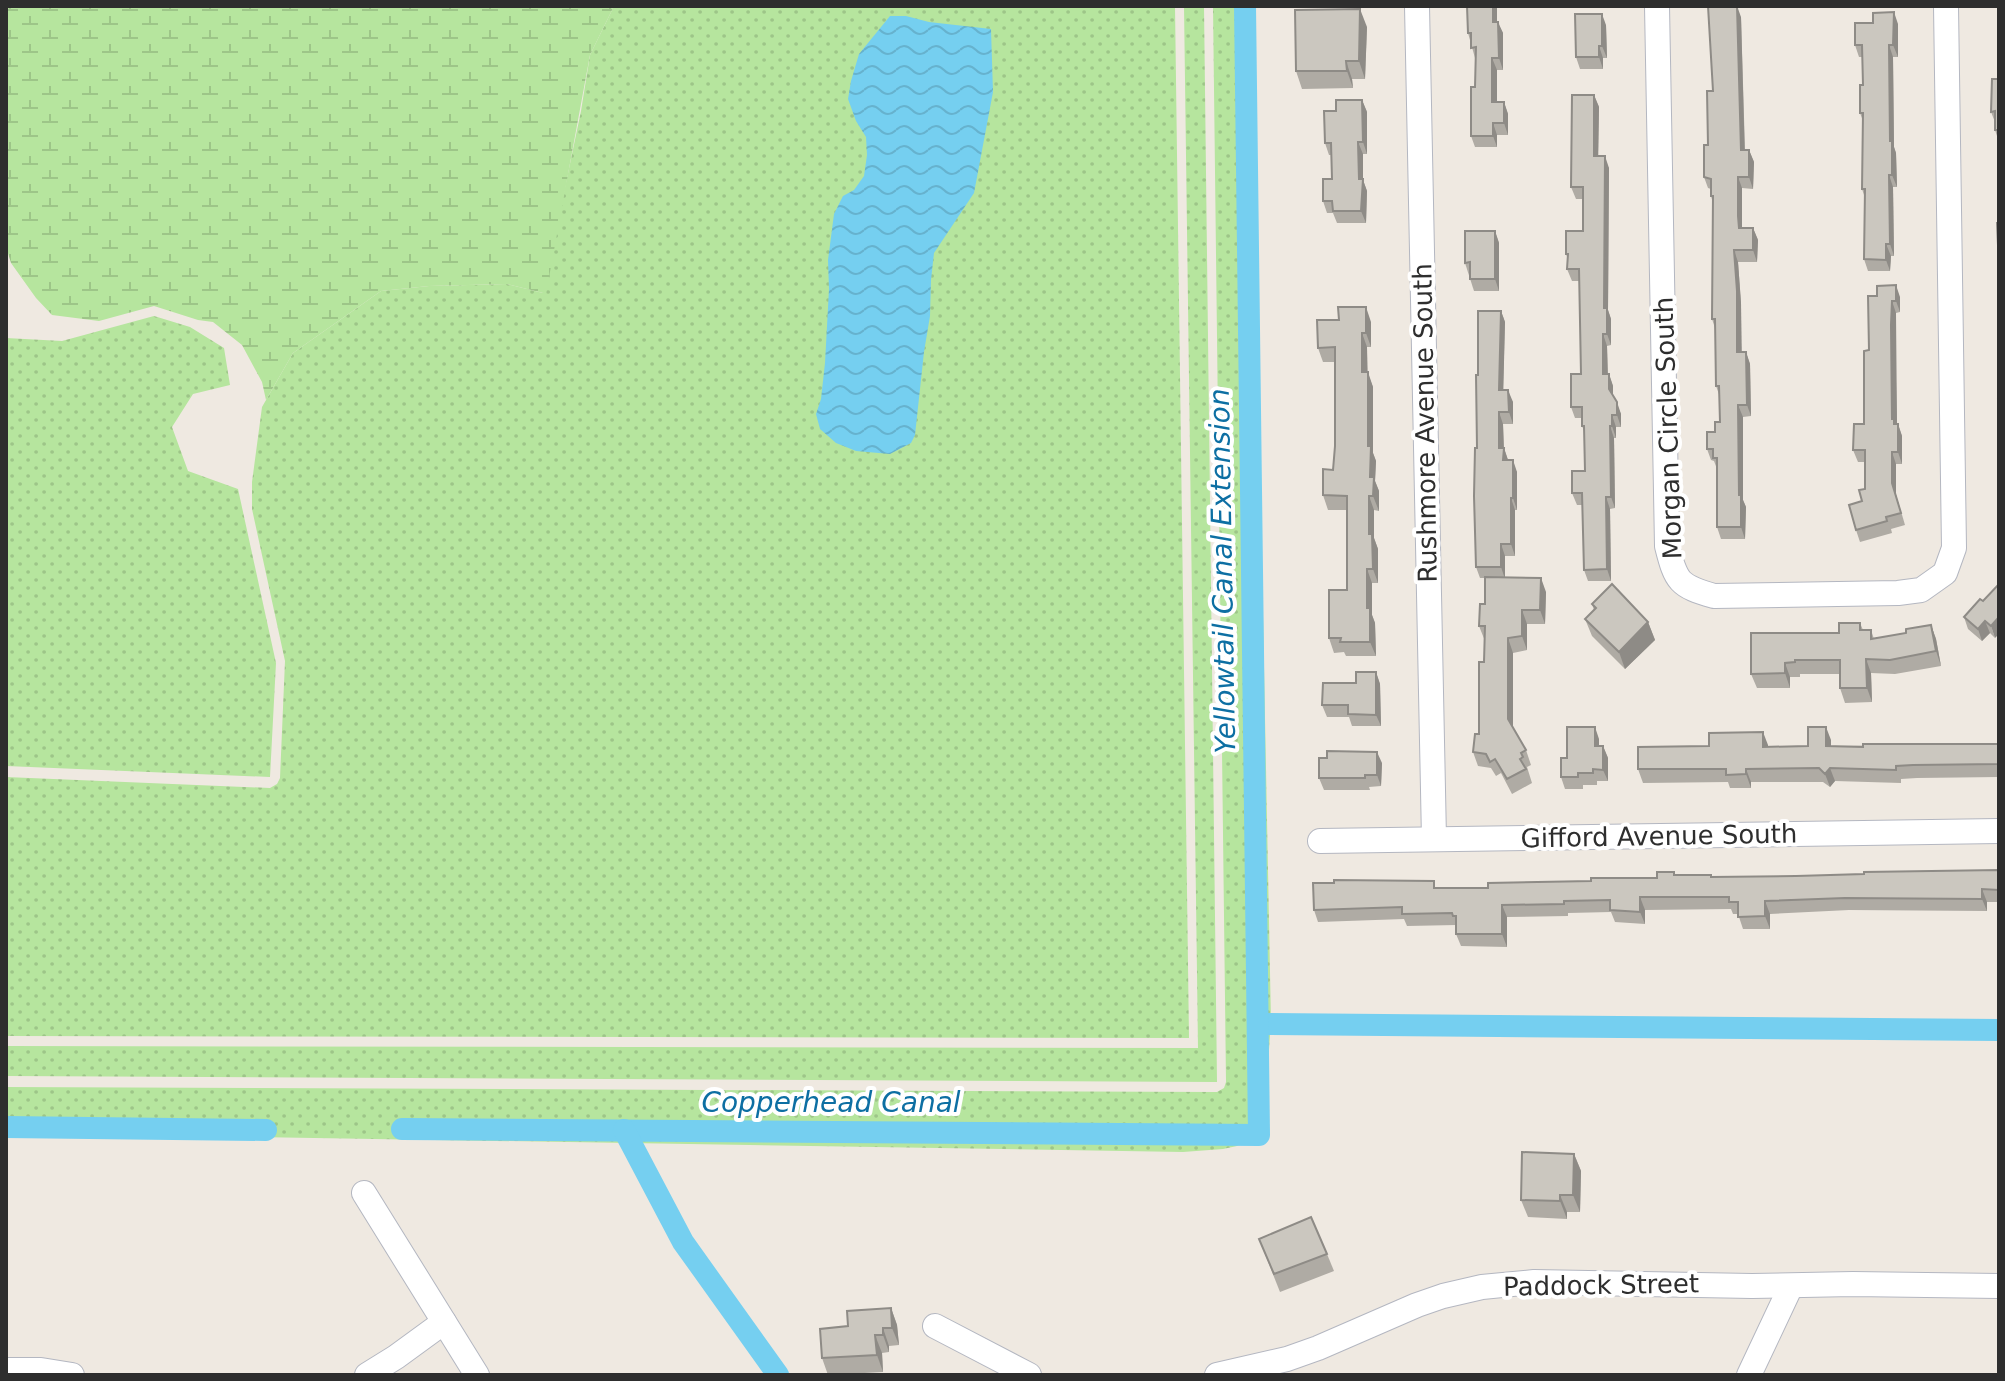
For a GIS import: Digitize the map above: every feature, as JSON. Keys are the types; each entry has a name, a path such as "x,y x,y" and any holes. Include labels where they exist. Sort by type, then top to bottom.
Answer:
{"street":[{"name":"Rushmore Avenue South","path":"1417,6 1434,839"},
{"name":"Morgan Circle South","path":"1657,6 1667,546 1673,572 1681,581 1690,589 1714,596 1898,593 1921,590 1945,573 1954,548 1946,6"},
{"name":"Gifford Avenue South","path":"1320,841 1999,831"},
{"path":"364,1193 477,1375"},
{"name":"Paddock Street","path":"1217,1375 1287,1359 1417,1305 1482,1287 1534,1282 1999,1286"},
{"path":"1749,1375 1791,1286"},
{"path":"367,1375 444,1322"},
{"path":"935,1326 1029,1375"},
{"path":"6,1370 41,1370 72,1375"}],"green space":[{"path":"6,6 614,6 590,55 545,299 543,293 507,284 381,291 293,353 266,400 262,382 242,345 213,322 154,306 99,321 52,315 11,263 7,250"},
{"path":"614,6 1175,6 1189,1038 6,1036 6,777 270,788 277,784 280,778 285,661 252,509 252,482 262,407 293,353 381,291 507,284 543,293 590,55"},
{"path":"1184,6 1204,6 1217,1082 6,1076 6,1046 1198,1048"},
{"path":"1213,6 1251,6 1271,1022 1264,1118 1249,1140 1223,1149 1183,1152 6,1133 6,1087 1217,1092 1224,1088"},
{"path":"154,316 190,327 224,348 230,385 193,394 172,427 188,471 238,489 276,663 270,777 6,766 6,338 62,341"}],"water":[{"path":"890,16 991,29 993,92 974,193 934,253 930,316 915,435 911,443 890,454 856,451 836,443 820,429 816,414 825,363 828,260 834,214 843,196 854,190 864,176 867,155 866,137 848,99 851,81 859,54"}],"building":[{"path":"1467,6 1493,6 1493,22 1498,22 1499,58 1492,58 1492,102 1504,102 1504,123 1493,123 1493,136 1471,136 1471,87 1475,87 1476,47 1471,48"},
{"path":"1708,6 1737,6 1741,150 1749,150 1749,177 1738,177 1738,216 1739,228 1753,228 1753,250 1734,250 1737,352 1746,352 1747,405 1738,405 1741,527 1717,527 1717,458 1713,458 1713,449 1707,449 1707,432 1715,432 1715,422 1720,422 1715,319 1712,319 1713,196 1711,179 1704,177 1704,145 1708,145 1707,91 1713,91"},
{"path":"1360,9 1359,61 1346,61 1347,71 1296,71 1295,10"},
{"path":"1894,12 1893,45 1889,45 1892,141 1890,244 1886,244 1886,260 1864,259 1863,113 1860,113 1862,45 1855,45 1855,23 1873,23 1873,13"},
{"path":"1575,14 1602,14 1599,57 1576,57"},
{"path":"1992,79 1999,79 1999,130 1995,130 1995,111 1991,112"},
{"path":"1572,95 1594,95 1594,156 1605,156 1604,308 1607,308 1607,334 1603,334 1603,374 1609,374 1609,389 1617,402 1617,415 1612,415 1610,426 1611,497 1606,497 1607,569 1584,570 1582,493 1572,493 1572,471 1585,471 1582,407 1571,407 1571,374 1581,374 1579,269 1567,269 1566,231 1583,231 1583,187 1571,187"},
{"path":"1336,100 1362,100 1363,142 1358,142 1359,179 1363,179 1361,211 1333,211 1332,201 1323,201 1323,179 1332,179 1331,143 1325,143 1324,111 1336,111"},
{"path":"1465,231 1495,231 1495,279 1470,279 1470,262 1465,263"},
{"path":"1896,285 1891,325 1892,419 1894,424 1898,424 1898,452 1892,452 1892,483 1901,513 1886,517 1887,521 1856,530 1849,505 1862,501 1859,490 1865,489 1865,450 1853,450 1854,424 1864,424 1864,351 1869,350 1868,296 1877,296 1877,286"},
{"path":"1338,307 1366,307 1362,372 1368,372 1368,446 1371,446 1370,477 1374,477 1373,496 1369,496 1373,569 1367,569 1370,642 1340,642 1341,638 1329,638 1329,590 1347,590 1347,496 1323,495 1323,469 1333,470 1335,446 1335,347 1318,348 1317,320 1339,320"},
{"path":"1478,311 1501,311 1499,390 1508,390 1509,412 1499,412 1499,448 1504,448 1503,460 1513,460 1513,498 1511,544 1501,544 1501,567 1476,567 1474,496"},
{"path":"1485,577 1541,578 1540,610 1522,610 1522,636 1508,638 1508,719 1526,750 1521,753 1523,757 1520,759 1526,769 1507,779 1495,759 1490,762 1486,754 1473,752 1475,734 1479,734 1479,662 1484,662 1485,626 1479,626 1480,604 1485,604"},
{"path":"1612,584 1648,622 1619,652 1585,619 1596,608 1592,604"},
{"path":"1999,584 1999,617 1991,626 1985,621 1978,629 1964,617"},
{"path":"1839,623 1860,623 1860,630 1871,630 1871,639 1931,625 1936,651 1890,660 1866,659 1867,688 1840,688 1840,660 1795,660 1785,663 1785,673 1751,674 1751,633 1839,633"},
{"path":"1356,672 1376,672 1376,715 1348,714 1348,705 1322,705 1323,683 1356,683"},
{"path":"1567,727 1595,727 1595,746 1603,746 1603,770 1578,773 1578,777 1561,777 1561,758 1567,758"},
{"path":"1808,727 1826,727 1826,746 1999,744 1999,764 1913,765 1896,766 1896,770 1830,768 1825,774 1819,768 1746,769 1746,774 1726,775 1726,769 1638,769 1638,747 1709,746 1709,733 1763,732 1763,747 1808,746"},
{"path":"1327,751 1377,752 1377,775 1319,778 1319,758 1327,758"},
{"path":"1999,870 1999,890 1982,889 1982,899 1765,901 1765,916 1738,917 1738,902 1729,902 1729,897 1640,897 1640,912 1610,910 1610,900 1502,905 1502,934 1456,934 1456,916 1452,913 1402,914 1402,907 1314,910 1313,883 1334,883 1334,880 1434,881 1434,888 1488,888 1488,883 1657,878 1657,872 1711,877"},
{"path":"1522,1152 1574,1154 1573,1195 1560,1195 1560,1201 1521,1200"},
{"path":"1311,1217 1327,1254 1274,1274 1259,1239"},
{"path":"891,1308 892,1328 883,1328 883,1335 875,1335 877,1355 822,1358 820,1329 848,1326 847,1311"}],"waterway":[{"name":"Yellowtail Canal Extension","path":"402,1129 1259,1135 1245,6"},
{"path":"1258,1024 1999,1030"},
{"name":"Copperhead Canal","path":"6,1127 266,1130"},
{"path":"624,1130 683,1242 778,1375"}]}
